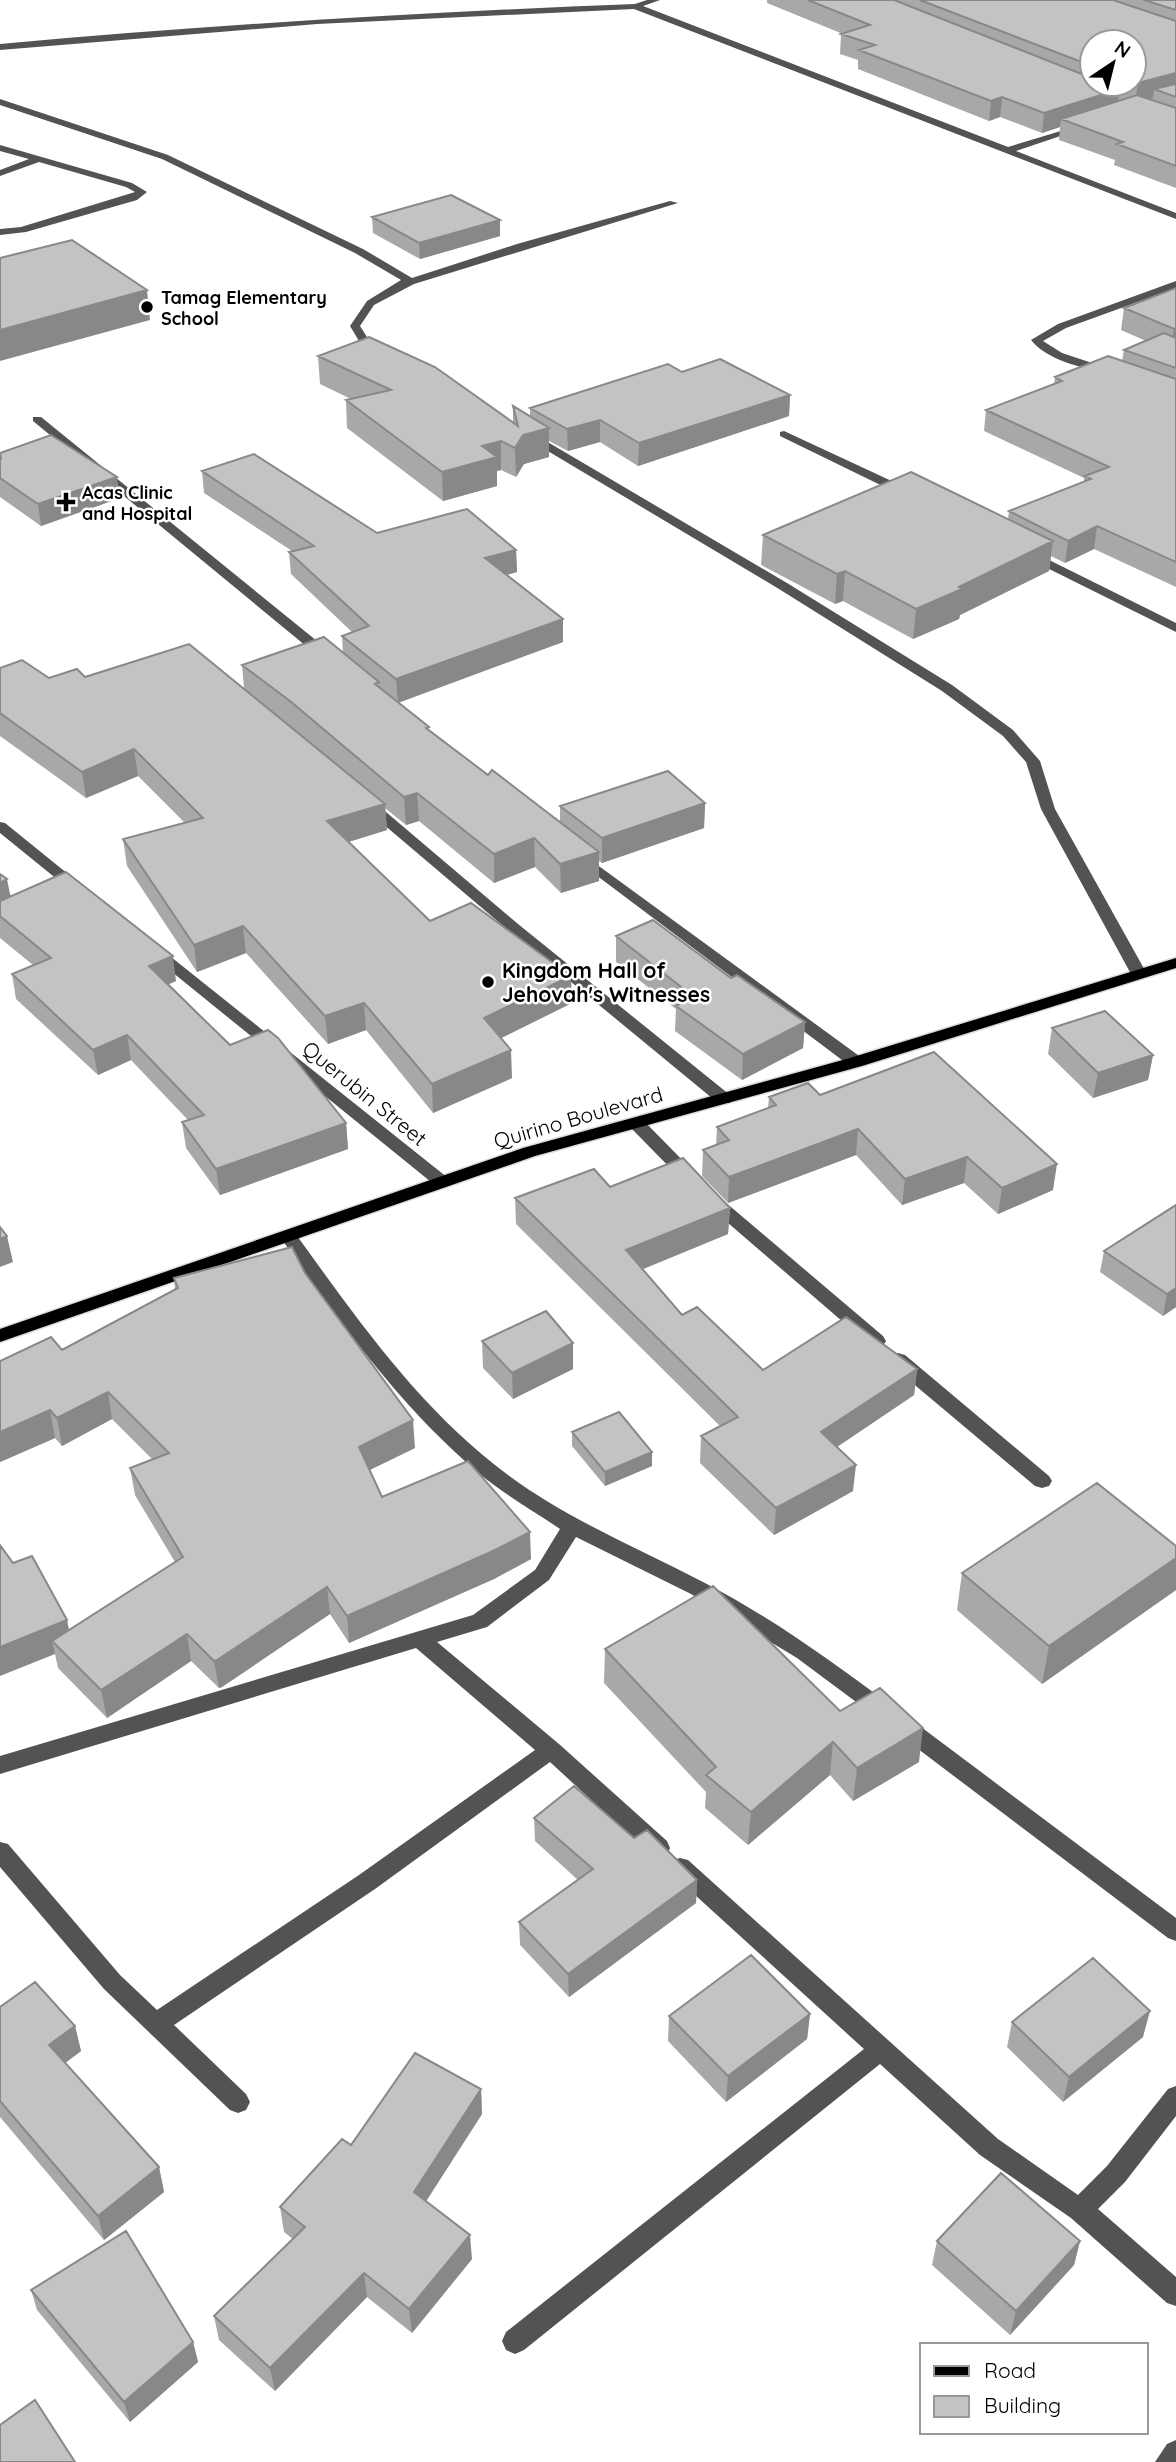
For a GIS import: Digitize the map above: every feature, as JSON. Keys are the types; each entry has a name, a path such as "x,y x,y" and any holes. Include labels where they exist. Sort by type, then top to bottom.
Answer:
{"main road":[{"name":"Quirino Boulevard","path":"0,1336 529,1152 856,1062 1176,963"}],"street":[{"path":"0,47 269,24 426,14 635,6 656,0"},
{"path":"635,6 1176,216"},
{"path":"0,102 166,157 359,251 410,282"},
{"path":"1006,151 1095,122"},
{"path":"0,148 129,185 142,192 134,198 22,230 0,232"},
{"path":"0,173 37,159"},
{"path":"391,354 363,339 355,326 370,301 410,282 521,246 673,203"},
{"path":"1116,374 1049,351 1036,340 1062,326 1176,285"},
{"path":"37,419 340,666"},
{"path":"518,429 783,586 947,688 1008,733 1033,761 1048,808 1139,974"},
{"path":"784,434 914,496"},
{"path":"1021,550 1176,628"},
{"path":"358,795 513,927 724,1099"},
{"path":"0,826 97,904"},
{"path":"567,846 856,1062"},
{"name":"Querubin Street","path":"140,939 442,1182"},
{"path":"636,1123 721,1210 1042,1481"},
{"path":"289,1237 355,1330 429,1416 489,1471 572,1528 698,1588 804,1652 1176,1931"},
{"path":"0,1765 480,1621 542,1575 572,1528"},
{"path":"419,1639 551,1750 880,2050 1010,2164 1080,2210 1176,2294"},
{"path":"156,2024 367,1882 551,1750"},
{"path":"0,1851 112,1982 238,2102"},
{"path":"514,2342 880,2050"},
{"path":"1080,2210 1116,2174 1176,2097"},
{"path":"1168,2462 1176,2453"}],"building":[{"path":"808,0 894,0 1078,72 1078,98 1092,98 1044,113 1002,97 991,101 859,50 875,45 841,34 870,25"},
{"path":"920,0 1113,0 1176,21 1176,73 1148,80 1148,28 1078,28 1078,61"},
{"path":"1144,0 1176,0 1176,10"},
{"path":"1176,84 1176,97 1154,89"},
{"path":"1128,98 1146,98 1176,108 1176,166 1117,144 1123,142 1061,119"},
{"path":"451,195 500,220 419,243 372,217"},
{"path":"72,240 147,290 0,330 0,258"},
{"path":"1176,288 1174,329 1124,308"},
{"path":"1164,333 1176,338 1176,368 1124,350"},
{"path":"369,337 435,367 518,426 513,406 549,428 523,435 515,448 501,441 482,446 497,457 442,472 346,400 391,390 318,356"},
{"path":"1108,356 1176,379 1176,562 1097,526 1068,541 1009,511 1091,479 1085,476 1109,467 986,410 1062,381 1055,377"},
{"path":"720,359 790,395 639,443 600,420 567,429 530,408 668,364 682,372"},
{"path":"51,435 117,477 38,504 0,478 0,453"},
{"path":"254,454 377,533 467,509 516,550 485,558 563,619 396,679 342,636 369,626 289,552 314,546 202,471"},
{"path":"911,472 1053,541 959,587 962,589 916,609 845,571 837,574 763,535"},
{"path":"324,637 379,682 375,684 429,727 426,728 488,775 492,770 599,852 560,864 534,838 494,854 417,793 404,797 290,701 242,665"},
{"path":"189,644 385,804 327,821 430,921 471,903 571,976 484,1018 511,1050 432,1084 364,1003 325,1016 243,926 194,945 123,839 203,818 134,749 82,772 0,713 0,668 22,660 49,678 77,669 85,677"},
{"path":"668,771 705,803 602,838 560,806"},
{"path":"66,872 173,956 149,966 230,1045 268,1030 278,1038 346,1123 216,1169 182,1122 204,1115 127,1035 93,1050 12,974 51,958 0,916 0,901"},
{"path":"0,874 7,879 0,883"},
{"path":"653,920 731,978 737,975 805,1022 743,1054 676,1006 694,997 616,936"},
{"path":"1105,1011 1153,1055 1098,1073 1052,1028"},
{"path":"934,1052 1057,1164 1002,1188 967,1157 905,1179 858,1129 729,1177 703,1150 729,1140 717,1127 776,1105 769,1097 808,1083 820,1095"},
{"path":"683,1158 730,1208 626,1250 682,1315 697,1307 763,1370 846,1317 917,1369 821,1432 856,1465 776,1508 701,1436 738,1417 515,1198 594,1169 610,1187"},
{"path":"1176,1205 1176,1288 1167,1294 1104,1251"},
{"path":"0,1227 7,1236 0,1239"},
{"path":"292,1247 305,1273 413,1420 359,1447 382,1497 468,1461 530,1532 347,1616 327,1587 214,1661 187,1634 101,1690 52,1641 183,1557 130,1468 169,1453 108,1392 57,1418 50,1410 0,1432 0,1361 51,1337 62,1350 178,1288 174,1278"},
{"path":"546,1311 573,1343 512,1373 482,1341"},
{"path":"619,1412 652,1452 605,1472 572,1432"},
{"path":"1097,1483 1176,1546 1176,1558 1049,1646 962,1573"},
{"path":"0,1545 13,1563 32,1556 67,1620 0,1647"},
{"path":"713,1586 840,1711 880,1688 923,1728 857,1768 833,1742 751,1812 706,1775 716,1767 605,1649"},
{"path":"574,1786 634,1838 647,1830 697,1880 568,1974 519,1922 593,1869 534,1818"},
{"path":"751,1955 810,2014 728,2076 669,2016"},
{"path":"1093,1958 1150,2011 1069,2077 1012,2022"},
{"path":"35,1982 75,2026 49,2045 159,2167 98,2216 0,2101 0,2007"},
{"path":"415,2053 481,2089 414,2192 470,2235 409,2309 364,2273 270,2368 214,2316 305,2227 280,2207 342,2139 351,2145"},
{"path":"1001,2173 1080,2241 1016,2311 937,2241"},
{"path":"126,2231 193,2342 124,2402 31,2290"},
{"path":"35,2400 75,2462 0,2462 0,2425"}],"place":[{"name":"Tamag Elementary School","path":"147,307"},
{"name":"Acas Clinic and Hospital","path":"66,502"},
{"name":"Kingdom Hall of Jehovah's Witnesses","path":"488,982"}]}
